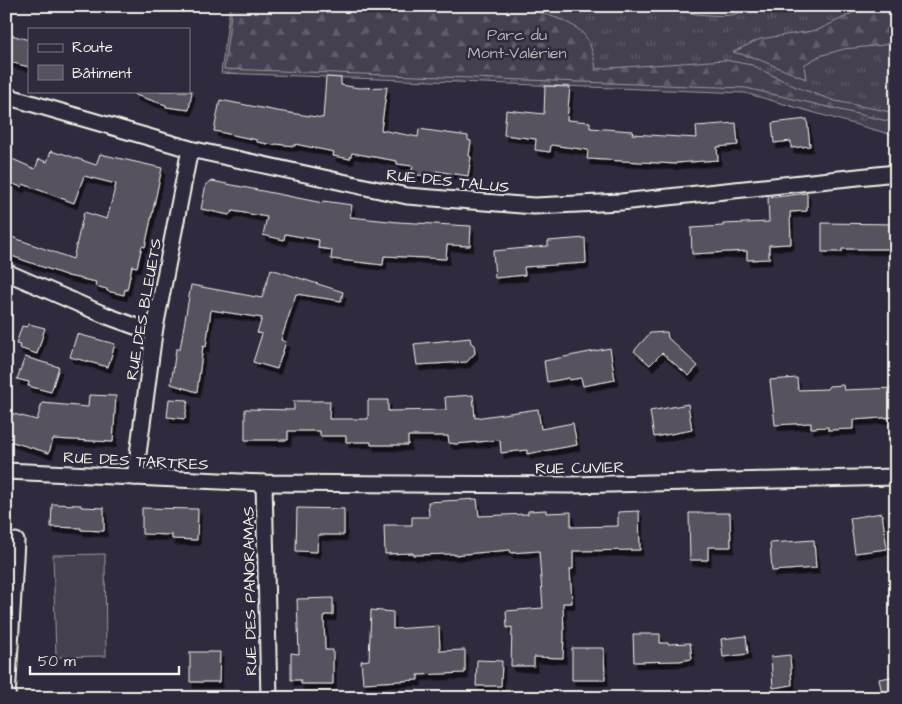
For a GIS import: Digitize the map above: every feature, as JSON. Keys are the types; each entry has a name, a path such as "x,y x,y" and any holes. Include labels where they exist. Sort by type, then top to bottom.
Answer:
{"street":[{"name":"RUE DES TALUS","path":"6,96 190,149 407,196 534,206 621,202 896,173"},
{"name":"RUE DES BLEUETS","path":"135,477 154,334 190,149"},
{"path":"6,272 107,316 154,334"},
{"name":"RUE DES TARTRES","path":"6,471 264,483"},
{"name":"RUE CUVIER","path":"264,483 571,485 896,477"},
{"name":"RUE DES PANORAMAS","path":"264,483 269,698"},
{"path":"7,698 16,541"}],"green space":[{"path":"230,6 896,6 896,136 745,93 221,73"},
{"name":"Parc du Mont-Valérien","path":"232,6 528,6 526,8 566,22 580,31 589,44 596,69 725,60 752,65 796,87 835,101 896,113 896,123 746,88 224,69"},
{"path":"662,6 761,6 731,15 706,15"},
{"path":"884,11 896,14 896,40 884,45 844,49 819,56 804,65 806,79 755,58 733,52 760,39 818,30 855,12"},
{"path":"105,554 106,656 56,657 53,555"}],"building":[{"path":"11,35 28,40 28,67 6,61 6,51"},
{"path":"326,77 341,78 341,85 359,88 387,87 381,130 418,137 419,129 468,136 468,140 471,141 469,156 471,157 468,176 436,171 435,177 411,174 413,166 397,164 397,161 352,153 350,159 333,156 334,152 295,144 295,146 274,145 214,131 220,100 323,118"},
{"path":"545,86 570,87 567,120 590,122 590,128 633,131 632,134 697,138 696,126 736,123 738,145 717,147 718,160 676,164 587,159 588,150 551,145 550,152 535,150 536,139 504,135 506,110 544,114"},
{"path":"192,91 189,110 166,107 166,105 135,95 136,92"},
{"path":"807,119 810,146 791,148 791,141 774,143 772,123"},
{"path":"51,151 96,165 100,154 162,168 145,247 142,246 137,267 132,266 127,290 125,289 124,295 95,286 96,282 68,276 6,254 6,235 73,259 84,212 107,219 116,184 84,176 74,203 23,184 21,187 6,181 6,167 10,158 35,169 39,159 47,162"},
{"path":"212,181 323,203 323,201 352,205 350,217 471,226 470,246 447,245 446,259 384,256 383,265 331,259 332,250 318,248 319,240 285,234 284,240 263,235 267,217 233,211 229,215 201,209 206,184"},
{"path":"807,193 807,211 790,212 791,244 769,245 769,259 747,260 747,251 692,254 691,228 723,226 723,224 769,222 768,198"},
{"path":"822,223 896,224 896,249 842,249 842,252 822,252"},
{"path":"585,238 586,263 524,267 525,275 495,278 493,251 548,246 548,241"},
{"path":"271,269 343,292 341,301 296,294 281,340 286,342 277,369 253,362 262,334 257,333 262,318 211,310 206,347 203,346 197,392 171,384 176,349 180,349 191,285 262,298"},
{"path":"29,324 45,328 37,354 19,348 20,345 16,344 22,326 27,327"},
{"path":"667,332 668,338 698,366 689,376 662,353 650,365 634,351 650,333"},
{"path":"77,334 115,344 108,367 70,357"},
{"path":"470,338 471,343 474,345 475,353 467,362 417,365 414,344"},
{"path":"610,348 615,380 583,386 581,378 547,382 544,361"},
{"path":"25,357 59,367 51,392 28,386 29,382 17,379"},
{"path":"797,378 798,390 827,389 829,386 843,385 844,390 896,388 896,417 853,420 853,429 828,430 828,427 811,428 811,423 775,425 770,380"},
{"path":"89,395 116,396 113,442 53,439 49,453 6,440 6,412 37,420 42,403 88,407"},
{"path":"473,395 475,418 538,409 541,429 573,423 577,445 527,454 527,450 501,453 500,440 456,444 449,443 448,436 408,436 408,445 371,445 371,442 346,442 346,436 320,436 320,431 288,431 288,440 245,440 245,409 294,410 294,401 330,401 329,419 368,419 368,400 388,400 388,411 446,410 445,397"},
{"path":"169,399 188,400 185,419 167,417"},
{"path":"688,404 692,430 654,437 650,411"},
{"path":"477,499 479,516 528,514 528,511 546,510 546,513 571,512 571,527 618,526 618,512 639,511 640,550 573,551 573,569 570,569 572,603 563,603 563,658 534,657 534,666 511,666 512,627 507,628 506,611 543,608 539,551 511,553 510,550 454,555 385,554 384,525 412,525 412,517 429,517 428,502"},
{"path":"52,504 104,508 104,531 51,527"},
{"path":"142,508 198,509 197,540 172,539 172,535 142,534"},
{"path":"297,508 344,509 344,535 318,535 317,552 296,551"},
{"path":"689,513 730,513 731,547 708,547 708,560 690,560"},
{"path":"882,513 887,549 855,553 850,518"},
{"path":"814,540 816,568 772,571 770,543"},
{"path":"333,598 333,615 324,615 325,650 333,650 333,684 301,684 301,680 291,680 291,653 299,654 297,599"},
{"path":"371,610 393,612 393,629 439,626 440,651 465,650 465,673 418,675 418,680 363,683 361,661 369,660"},
{"path":"633,634 660,634 660,643 690,643 692,659 634,662"},
{"path":"746,636 748,654 723,657 721,639"},
{"path":"572,648 604,648 605,680 572,680"},
{"path":"190,652 220,652 219,682 190,682"},
{"path":"790,655 792,685 773,688 771,657"},
{"path":"477,660 502,661 501,686 476,686"},
{"path":"896,676 896,698 883,698 879,679"}]}
